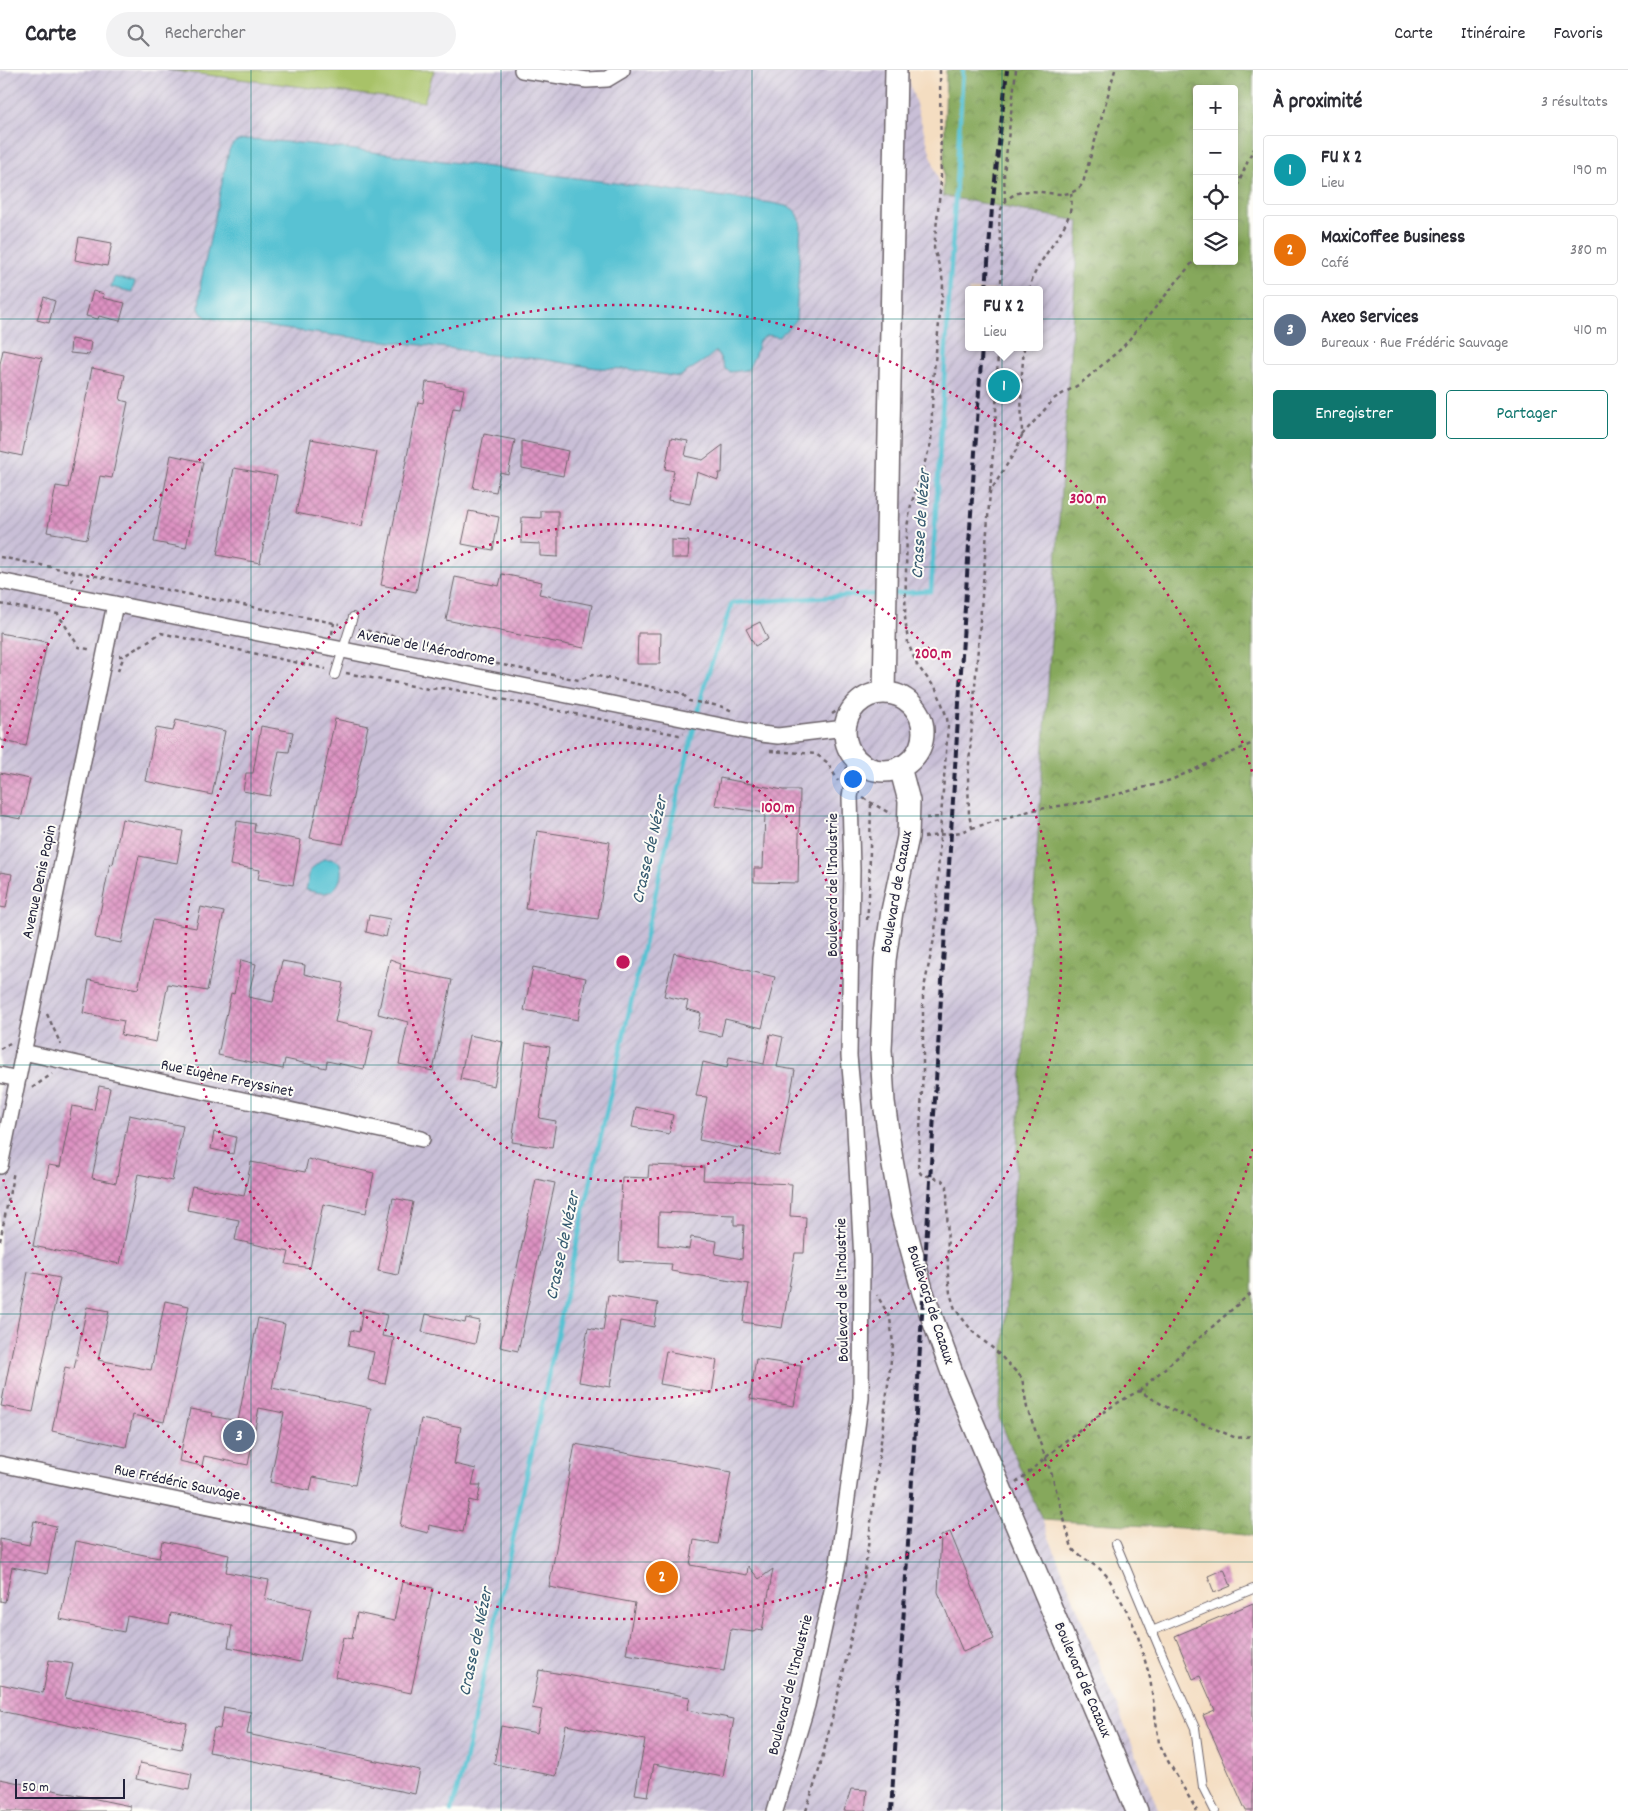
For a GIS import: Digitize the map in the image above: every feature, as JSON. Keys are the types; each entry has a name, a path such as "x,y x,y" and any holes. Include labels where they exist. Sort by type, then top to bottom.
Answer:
{"main road":[{"path":"884,693 895,611 896,70"},
{"path":"884,693 897,695 909,702 918,712 922,724 922,737 919,750 911,760 900,767 877,770 856,760 850,750 838,718 848,717 862,699 873,694 884,693"},
{"name":"Boulevard de Cazaux","path":"900,767 909,800 908,837 892,911 885,970 881,1050 884,1102 902,1215 923,1293 954,1378 1137,1811"}],"street":[{"path":"522,70 587,80 607,79 622,70"},
{"name":"Avenue de l'Aérodrome","path":"0,582 778,736 838,718"},
{"name":"Avenue Denis Papin","path":"0,1166 115,604"},
{"name":"Boulevard de l'Industrie","path":"775,1811 807,1705 838,1563 861,1398 861,1243 854,1110 849,1056 852,870 850,789 856,760"},
{"name":"Rue Eugène Freyssinet","path":"23,1052 422,1139"},
{"path":"0,1075 18,1078"},
{"name":"Rue Frédéric Sauvage","path":"0,1464 348,1536"}],"lane":[{"path":"335,675 353,617"},
{"path":"1116,1544 1195,1728 1203,1787 1215,1811"},
{"path":"1152,1631 1253,1590"}],"path":[{"path":"940,70 941,181 934,248 943,286 933,380 932,444 909,515 895,589 895,611 907,634 911,652 917,665 936,689 943,704 948,731 934,945 923,993 923,1062 918,1172 924,1176 942,1180 947,1186 948,1275 950,1294 955,1309 973,1332 996,1351 1022,1378 1027,1408 1052,1475 1072,1548 1076,1553 1100,1569 1117,1591 1128,1613 1137,1632 1150,1678 1159,1743 1198,1811"},
{"path":"1001,286 1000,222 1005,203 1005,166 1016,70"},
{"path":"1005,203 1013,195 1026,191 1035,190 1061,195 1079,189 1083,183 1092,144 1115,70"},
{"path":"1238,185 1253,149"},
{"path":"1030,286 1039,263 1066,222 1073,204 1071,193"},
{"path":"990,492 1016,450 1022,435 1055,398 1080,384 1122,348 1193,261"},
{"path":"972,828 968,815 968,777 996,413 998,351"},
{"path":"1022,435 1021,385 1024,351"},
{"path":"115,678 124,656"},
{"path":"693,702 732,710 735,714"},
{"path":"908,837 940,836 960,832 1032,810 1086,802 1154,785 1171,780 1253,743"},
{"path":"769,751 816,754 828,763 838,782 871,802"},
{"path":"32,1088 57,1071 60,1060 62,1047 46,1015 48,1006"},
{"path":"0,1241 16,1164"},
{"path":"1004,1494 1117,1402 1139,1391 1253,1291"},
{"path":"1139,1391 1170,1408 1236,1438 1253,1436"}],"shaded area":[{"path":"0,70 168,70 424,102 434,70 906,70 943,196 1079,220 999,1418 1159,1811 0,1811"}],"green space":[{"path":"167,70 434,70 424,102"},
{"path":"946,70 1253,70 1253,1536 1181,1528 1042,1520 999,1418 1079,221 943,196"}],"water":[{"path":"250,139 310,144 772,203 792,208 798,214 801,225 796,321 779,337 767,335 759,341 748,370 730,372 725,369 717,352 715,352 679,377 627,369 597,368 540,359 481,354 456,349 322,334 206,317 199,308 201,281 229,150 237,141"},
{"path":"114,277 135,282 132,292 111,287"},
{"path":"323,859 339,862 341,878 339,882 333,890 328,892 321,893 306,890 310,870"}],"building":[{"path":"79,237 112,243 107,266 75,260"},
{"path":"93,291 104,294 103,298 125,303 120,321 99,316 98,319 86,316"},
{"path":"44,297 55,301 49,323 37,320"},
{"path":"71,339 91,342 89,355 70,353"},
{"path":"3,350 42,358 22,456 0,451 0,364"},
{"path":"92,368 125,375 120,400 128,402 112,478 100,476 87,539 47,532 56,486 68,488"},
{"path":"426,382 464,389 460,409 453,408 416,592 381,585 418,402 423,403"},
{"path":"484,434 515,440 508,474 500,472 496,492 473,488"},
{"path":"671,438 688,441 685,456 703,460 723,445 722,473 719,473 718,480 697,472 690,504 668,500 674,471 665,469"},
{"path":"311,439 377,452 362,526 296,513"},
{"path":"522,441 568,451 563,476 522,468"},
{"path":"171,455 203,462 186,548 154,542"},
{"path":"234,468 277,476 260,563 217,555"},
{"path":"469,511 499,517 493,550 462,544"},
{"path":"541,511 558,511 558,557 540,556 540,544 521,543 522,517 541,518"},
{"path":"671,540 689,541 688,558 671,558"},
{"path":"502,574 542,582 539,594 592,605 584,648 446,620 455,577 499,586"},
{"path":"760,622 768,639 755,646 746,629"},
{"path":"0,633 47,642 26,746 0,740"},
{"path":"638,633 661,633 660,664 637,664"},
{"path":"335,719 368,726 343,844 310,838"},
{"path":"176,720 225,731 212,795 145,781 156,728 173,731"},
{"path":"261,726 293,732 289,752 279,751 270,796 243,791 246,773 253,773"},
{"path":"0,773 30,779 21,819 0,815"},
{"path":"720,778 783,790 800,790 798,883 754,882 754,868 763,868 765,813 715,805"},
{"path":"122,819 183,831 177,863 139,856 121,943 95,938 110,863 113,864"},
{"path":"237,821 255,824 254,832 301,840 293,885 258,879 260,870 230,865"},
{"path":"537,831 610,842 598,919 526,909"},
{"path":"0,872 12,874 6,908 0,907"},
{"path":"201,907 224,912 207,991 168,984 156,1042 121,1035 124,1021 83,1013 89,980 138,989 153,920 196,928"},
{"path":"369,915 390,919 386,937 366,932"},
{"path":"674,953 775,977 762,1028 725,1019 721,1036 697,1031 701,1013 686,1009 688,1001 664,996"},
{"path":"390,959 401,963 400,969 452,980 433,1071 399,1064 408,1022 378,1014"},
{"path":"241,960 256,964 248,997 273,1002 282,961 305,965 304,974 343,983 335,1022 373,1030 364,1069 327,1061 326,1068 285,1059 283,1069 218,1055 231,993 234,994"},
{"path":"533,967 586,978 578,1020 524,1010"},
{"path":"770,1034 783,1037 777,1067 795,1070 779,1156 699,1140 707,1097 696,1096 703,1062 727,1068 729,1057 764,1064"},
{"path":"469,1035 503,1042 494,1086 460,1079"},
{"path":"526,1043 550,1047 539,1118 556,1121 552,1148 512,1142"},
{"path":"99,1086 110,1088 92,1178 116,1183 129,1115 183,1126 172,1181 138,1174 120,1264 33,1246 49,1165 60,1167 72,1106 94,1110"},
{"path":"636,1107 673,1115 669,1134 632,1127"},
{"path":"214,1132 236,1137 233,1154 211,1149"},
{"path":"308,1159 374,1173 366,1213 323,1204 310,1268 286,1264 289,1252 235,1240 239,1220 187,1210 192,1186 244,1196 251,1162 305,1172"},
{"path":"649,1165 704,1167 703,1180 792,1184 790,1216 806,1217 804,1253 795,1253 782,1328 743,1322 749,1284 671,1271 672,1264 619,1261 622,1177 648,1178","holes":["659,1212 734,1215 734,1225 744,1225 742,1259 715,1254 717,1241 691,1237 689,1249 658,1245"]},
{"path":"536,1179 555,1183 518,1351 500,1347"},
{"path":"393,1198 413,1202 398,1275 378,1271"},
{"path":"28,1272 60,1278 33,1412 1,1406"},
{"path":"608,1295 658,1303 654,1327 620,1321 610,1387 579,1382 588,1328 603,1331"},
{"path":"165,1301 189,1306 164,1422 133,1415 126,1447 52,1431 65,1367 74,1369 87,1307 109,1311 98,1360 151,1370"},
{"path":"363,1309 387,1315 382,1336 394,1338 385,1384 368,1380 374,1352 348,1346 351,1330 359,1332"},
{"path":"426,1314 465,1323 466,1318 480,1321 475,1344 422,1332"},
{"path":"258,1318 285,1324 272,1388 371,1408 355,1485 313,1477 310,1491 270,1482 284,1413 259,1408 248,1465 204,1456 202,1466 179,1461 190,1409 213,1413 212,1416 238,1421"},
{"path":"666,1351 717,1360 712,1393 660,1384"},
{"path":"756,1359 801,1366 794,1406 750,1399"},
{"path":"421,1419 461,1427 454,1464 476,1469 472,1485 481,1485 477,1502 469,1500 463,1532 429,1525 428,1533 400,1526"},
{"path":"575,1444 731,1472 718,1544 694,1540 690,1565 747,1575 748,1566 759,1579 773,1569 762,1631 757,1630 753,1632 731,1629 724,1671 626,1654 635,1603 549,1587"},
{"path":"34,1521 56,1526 47,1574 12,1567 5,1602 0,1601 0,1539 29,1545"},
{"path":"950,1532 994,1639 963,1652 938,1592 941,1536"},
{"path":"76,1541 159,1558 162,1541 229,1555 226,1572 269,1580 265,1599 311,1609 300,1662 228,1647 232,1626 171,1613 169,1624 127,1616 124,1632 60,1619"},
{"path":"1224,1569 1231,1586 1214,1593 1208,1576"},
{"path":"402,1582 433,1588 411,1693 335,1677 343,1637 352,1639 357,1613 394,1621"},
{"path":"1253,1603 1253,1811 1246,1811 1203,1715 1215,1710 1200,1676 1193,1679 1175,1636"},
{"path":"49,1660 73,1664 65,1698 187,1723 181,1749 0,1711 0,1684 43,1693"},
{"path":"539,1670 690,1697 687,1710 734,1719 723,1777 654,1764 648,1796 635,1794 645,1740 566,1725 556,1776 494,1764 501,1726 537,1733 542,1710 532,1708"},
{"path":"224,1707 251,1712 247,1734 420,1770 415,1794 209,1752 214,1728 220,1729"},
{"path":"140,1763 192,1774 189,1790 136,1779"},
{"path":"0,1779 130,1806 130,1811 0,1811"},
{"path":"851,1789 867,1790 865,1811 844,1811"}],"waterway":[{"name":"Crasse de Nézer","path":"892,594 931,591 963,70"},
{"name":"Crasse de Nézer","path":"451,1811 464,1766 577,1243 674,811 705,683 732,603 880,594"}],"railway":[{"path":"986,286 992,208 1007,70"},
{"path":"891,1811 982,351"}],"place":[{"name":"FU X 2","path":"1004,386"},
{"name":"Axeo Services","path":"239,1436"},
{"name":"MaxiCoffee Business","path":"662,1577"}]}
